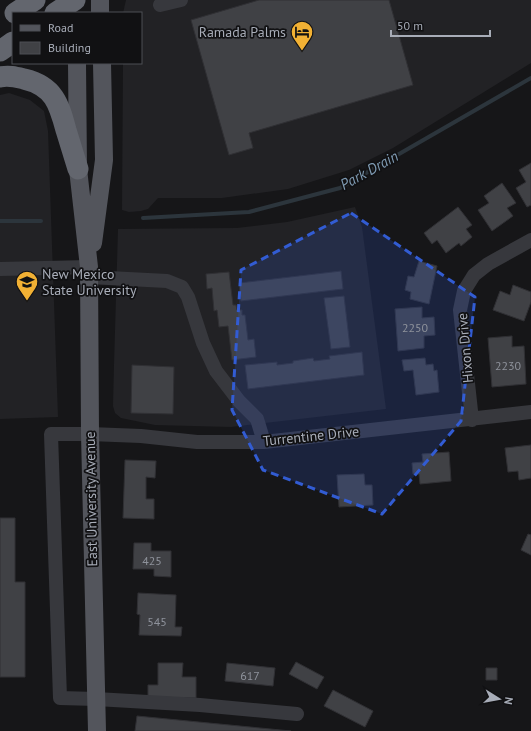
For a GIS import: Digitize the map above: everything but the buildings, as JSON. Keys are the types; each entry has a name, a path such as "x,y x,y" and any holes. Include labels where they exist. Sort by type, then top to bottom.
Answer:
{"highway":[{"path":"15,12 23,0"},
{"path":"16,12 35,0"},
{"path":"57,12 75,0"},
{"path":"0,22 12,14"},
{"path":"0,51 12,43"},
{"path":"0,77 12,76 29,80 47,90 53,96 61,111 78,169"}],"main road":[{"path":"75,0 76,12"},
{"path":"100,0 100,12"},
{"name":"East University Avenue","path":"77,64 78,169 89,272 90,434 97,731"},
{"name":"East University Avenue","path":"89,272 104,160 102,64"}],"street":[{"path":"160,5 181,0"},
{"name":"Hixon Drive","path":"472,420 460,310 464,291 474,276 488,264 531,240"},
{"path":"0,268 89,272 168,280 182,287 188,297 203,343 216,371 239,400 257,419 264,442"},
{"name":"Turrentine Drive","path":"96,699 60,698 51,434 141,436 197,442 264,442 472,420 531,412"},
{"path":"96,699 200,705 297,714"}],"highlighted area":[{"path":"351,213 475,297 461,421 382,514 263,470 232,410 241,270"}],"shaded area":[{"path":"126,0 531,0 531,63 393,148 349,170 288,189 222,198 158,198 148,209 129,212 122,210 123,64 142,64 142,12 123,12"},
{"name":"New Mexico State University","path":"9,93 30,100 44,111 48,131 58,417 0,419 0,95"},
{"path":"355,207 362,227 386,409 231,427 155,425 121,418 115,413 113,406 118,229 237,228 287,222"}],"waterway":[{"name":"Park Drain","path":"143,218 249,212 340,188 531,78"},
{"name":"Park Drain","path":"0,221 41,221"}],"place":[{"name":"Ramada Palms","path":"302,52"},
{"name":"New Mexico State University","path":"27,302"}]}
